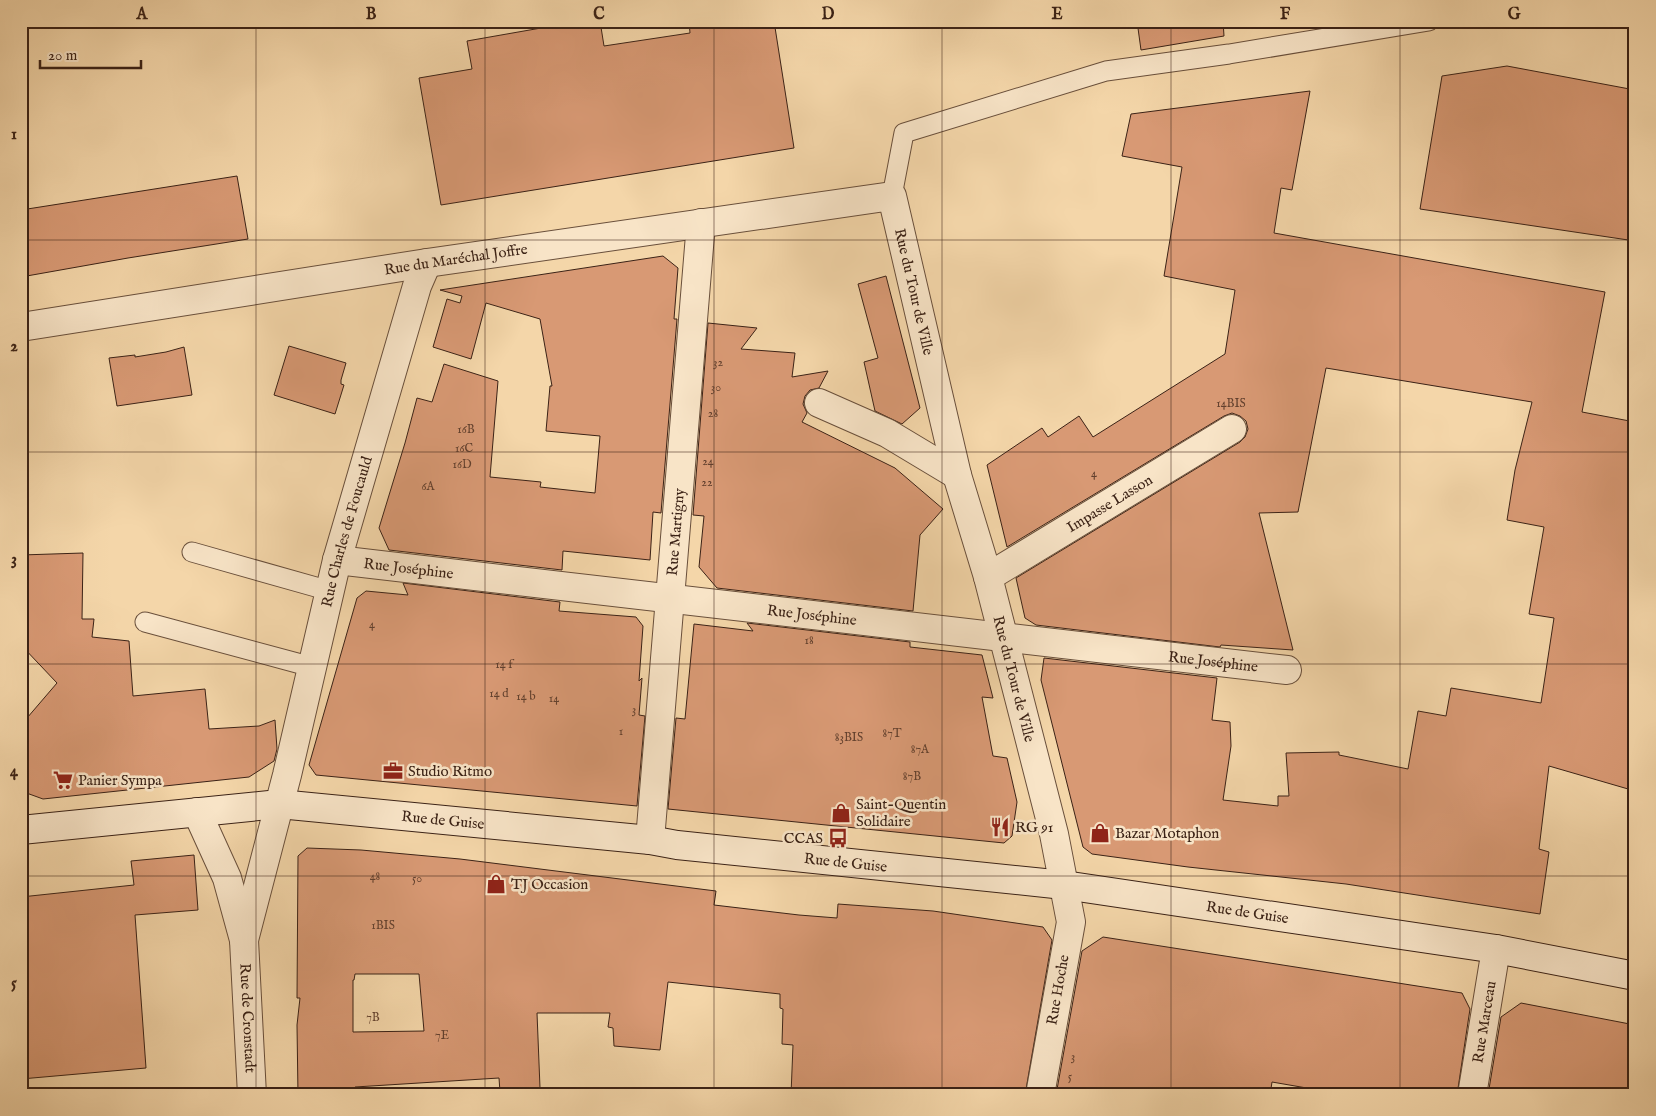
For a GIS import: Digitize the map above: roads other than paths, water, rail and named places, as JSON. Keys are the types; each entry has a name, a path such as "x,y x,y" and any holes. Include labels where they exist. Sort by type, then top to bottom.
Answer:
{"street":[{"name":"Rue du Maréchal Joffre","path":"21,326 427,263 892,196"},
{"name":"Rue du Tour de Ville","path":"892,196 956,475 988,577 1054,834 1064,885"},
{"name":"Rue Martigny","path":"650,840 701,223"},
{"name":"Rue Charles de Foucauld","path":"280,804 337,560 417,286 427,263"},
{"path":"818,403 887,434 956,475"},
{"name":"Impasse Lasson","path":"988,577 1232,429"},
{"name":"Rue Joséphine","path":"337,560 1287,670"},
{"name":"Rue de Guise","path":"21,830 280,804 650,840 1064,885 1496,950 1635,976"},
{"name":"Rue de Cronstadt","path":"244,940 280,804"},
{"name":"Rue de Cronstadt","path":"197,812 227,878 244,940 252,1095"},
{"name":"Rue Hoche","path":"1040,1095 1071,922 1064,885"},
{"name":"Rue Marceau","path":"1472,1095 1496,950"}],"lane":[{"path":"892,196 904,133 1106,71 1229,54 1429,21"},
{"path":"192,552 330,591"},
{"path":"145,622 312,667"}],"place":[{"name":"Studio Ritmo","path":"393,771"},
{"name":"Panier Sympa","path":"63,780"},
{"name":"Saint-Quentin Solidaire","path":"841,813"},
{"name":"RG 91","path":"1000,827"},
{"name":"Bazar Motaphon","path":"1100,833"},
{"name":"CCAS","path":"838,838"},
{"name":"TJ Occasion","path":"496,884"}]}
